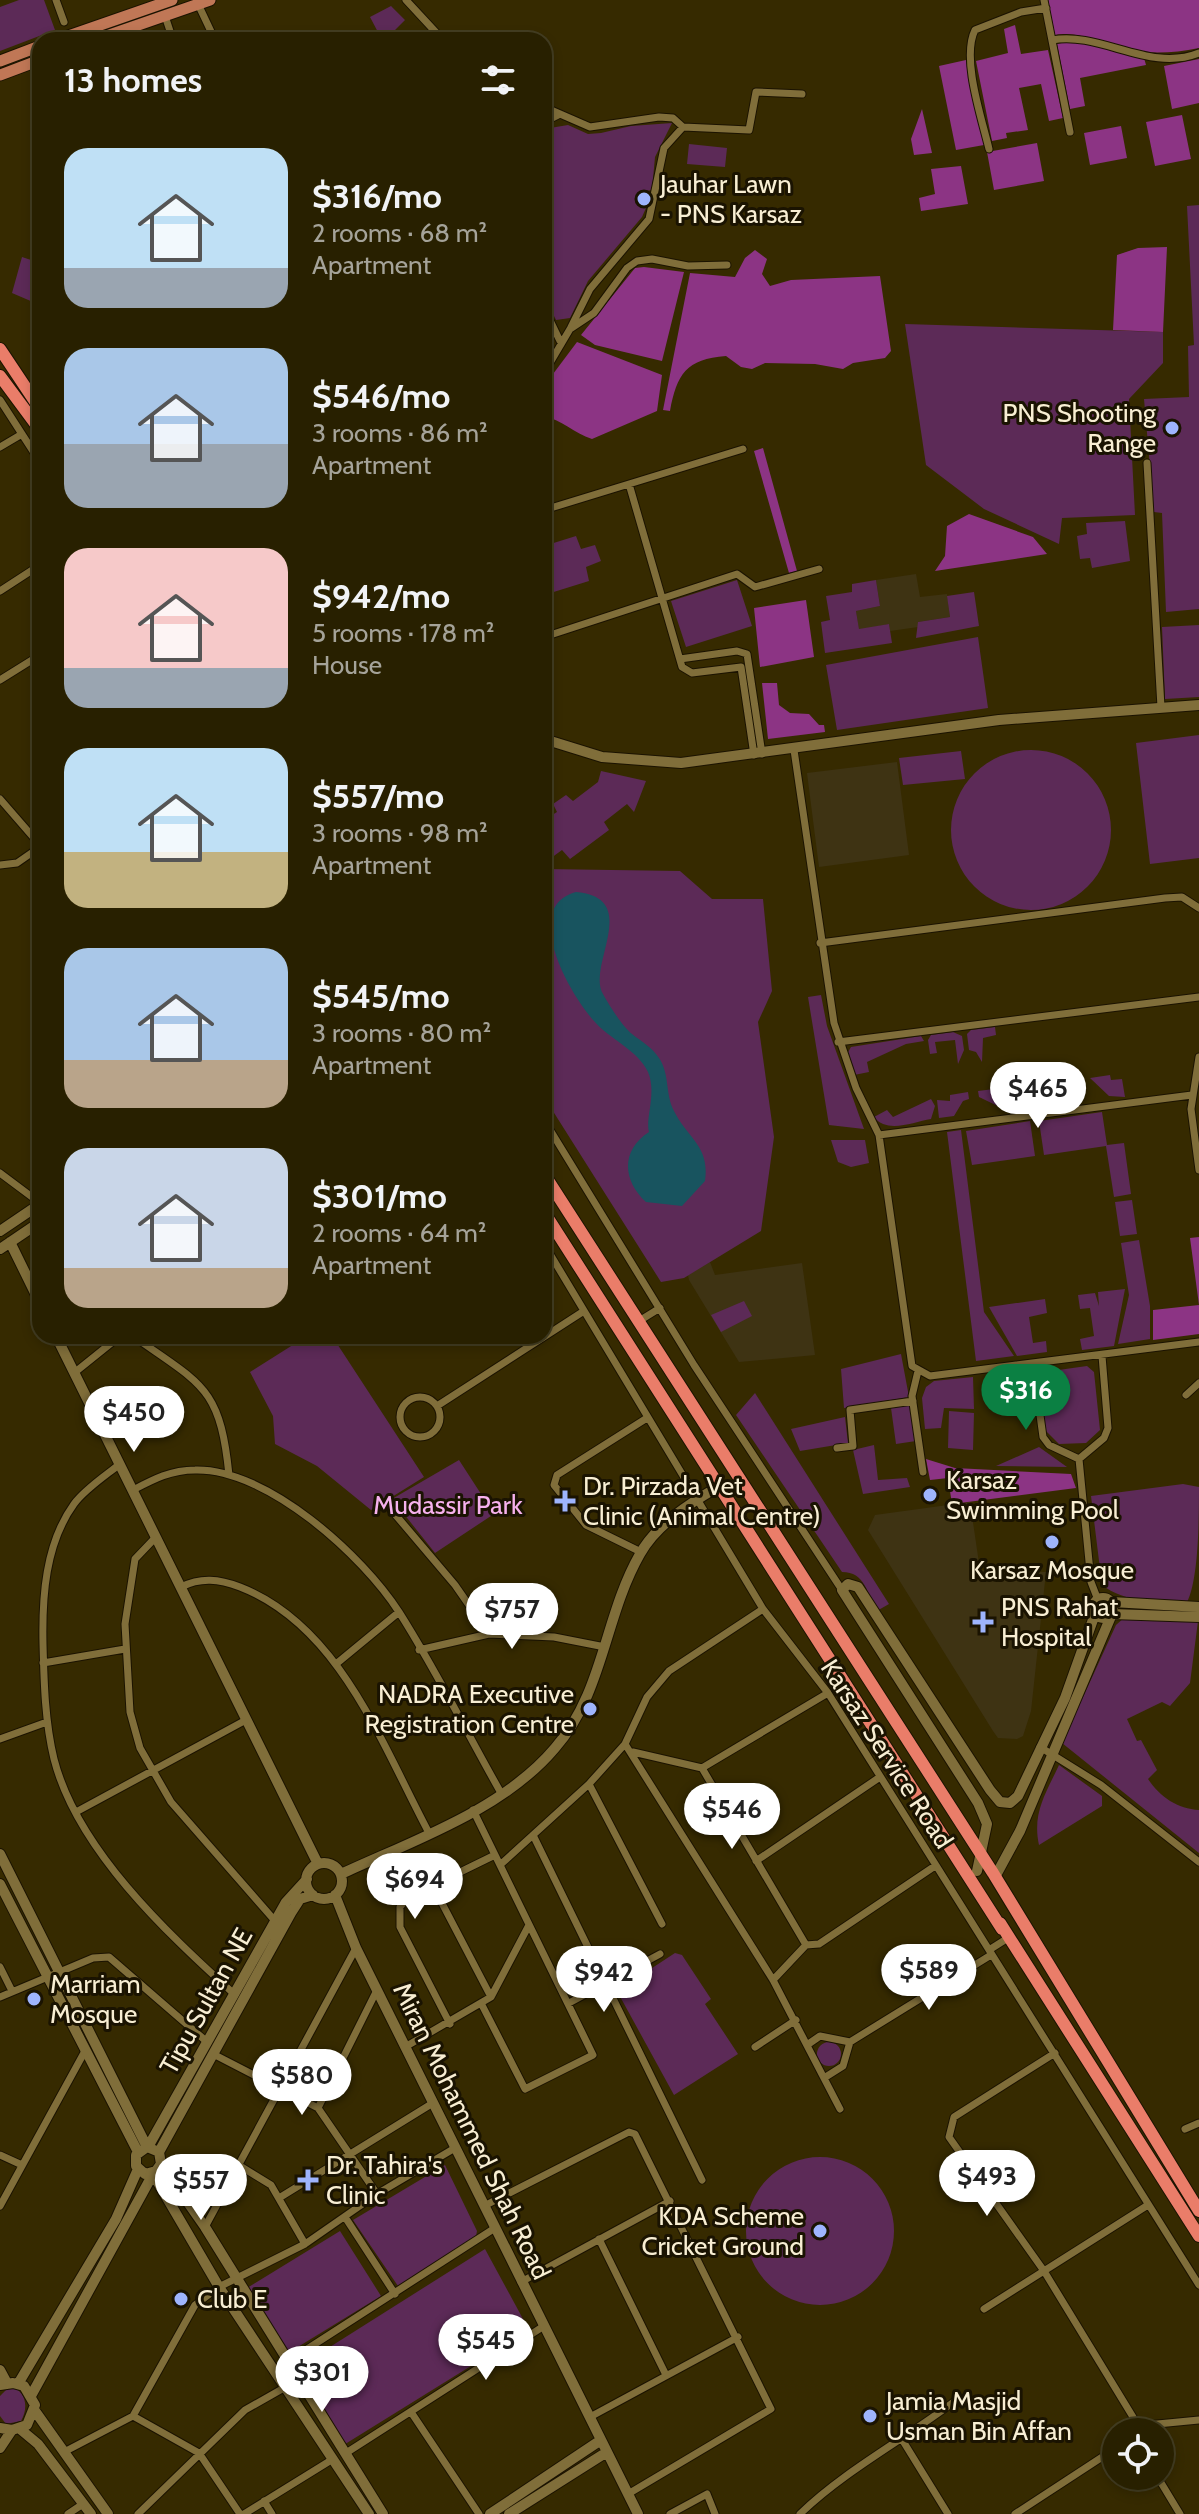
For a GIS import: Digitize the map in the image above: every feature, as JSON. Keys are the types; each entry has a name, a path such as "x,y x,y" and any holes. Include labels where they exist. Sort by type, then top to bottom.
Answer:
{"highway":[{"path":"1,349 32,397"},
{"path":"0,369 32,417"},
{"path":"0,376 17,394"},
{"path":"552,1186 994,1875 1199,2211"},
{"path":"552,1225 1199,2236"},
{"path":"994,1875 981,1868 977,1871 978,1881 1005,1933"},
{"path":"1156,2172 1169,2201 1199,2249"},
{"path":"1179,2176 1199,2204"}],"main road":[{"path":"80,32 172,0"},
{"path":"118,32 204,2"},
{"path":"0,61 32,49"},
{"path":"0,75 32,63"}],"street":[{"path":"56,0 64,22"},
{"path":"406,0 436,32"},
{"path":"204,2 213,32"},
{"path":"989,149 972,72 971,39 975,30 1045,4 1070,132"},
{"path":"165,16 170,32"},
{"path":"1052,40 1074,36 1138,56 1186,58 1199,53"},
{"path":"552,112 590,127 659,117 673,118 683,127 749,130 756,92 802,94"},
{"path":"552,118 558,115"},
{"path":"552,357 590,289 649,219 664,148 683,127"},
{"path":"570,329 594,313 627,268 637,261 727,265"},
{"path":"552,324 560,341"},
{"path":"0,400 32,450"},
{"path":"0,447 22,434"},
{"path":"552,508 743,449"},
{"path":"1147,463 1161,707"},
{"path":"629,484 686,672 734,666 743,669 758,755"},
{"path":"552,635 665,601 737,574 755,587 819,569"},
{"path":"0,591 32,570"},
{"path":"680,659 737,651 747,654 758,755"},
{"path":"0,680 32,660"},
{"path":"552,741 602,757 681,763 999,720 1199,705"},
{"path":"794,750 820,943 838,1042 879,1135 912,1366 930,1376 1199,1342"},
{"path":"0,799 32,837"},
{"path":"0,865 17,863 32,852"},
{"path":"820,943 1165,898 1182,897 1199,908"},
{"path":"838,1042 1199,997"},
{"path":"1199,1057 1192,1095 1199,1170"},
{"path":"879,1135 1192,1095"},
{"path":"552,1133 660,1308 978,1803 987,1824 977,1871"},
{"path":"0,1173 32,1198"},
{"path":"32,1209 4,1228 6,1244 32,1289"},
{"path":"6,1244 32,1227"},
{"name":"Karsaz Service Road","path":"552,1257 763,1609 828,1693 1199,2285"},
{"path":"639,1321 660,1308"},
{"path":"552,1332 584,1311"},
{"path":"60,1344 318,1864 330,1864 341,1874 342,1886 335,1895 322,1898 313,1895 300,1899 159,2152 161,2164 205,2227 383,2514"},
{"path":"74,1373 110,1344"},
{"path":"144,1344 203,1385 224,1426 229,1475"},
{"path":"437,1406 533,1344"},
{"path":"1079,1459 1104,1438 1108,1428 1102,1356"},
{"path":"1033,1364 1043,1437 1049,1445 1079,1459"},
{"path":"918,1371 913,1401 923,1472"},
{"path":"1186,1395 1199,1383"},
{"path":"422,1397 437,1406 439,1420 433,1432 420,1437 405,1430 400,1418 409,1401 422,1397"},
{"path":"837,1448 853,1446 850,1410 913,1401"},
{"path":"641,1552 586,1525 554,1485 557,1475 647,1418"},
{"path":"1079,1459 1091,1582 1098,1600"},
{"path":"120,1464 74,1504 53,1547 42,1602 47,1722 62,1784 95,1845 150,1912 233,1993"},
{"path":"133,1490 164,1474 197,1470 229,1475 257,1486 307,1518 359,1563 399,1612 501,1793"},
{"path":"341,1874 473,1810 501,1793 554,1750 586,1702 623,1591 641,1552 678,1514 718,1487"},
{"path":"388,1506 455,1585 489,1634"},
{"path":"156,1537 135,1559 128,1593 125,1649 130,1712 150,1770 171,1802 276,1922"},
{"path":"181,1587 196,1580 213,1580 251,1591 304,1627 336,1664 429,1833"},
{"path":"842,1590 848,1584 858,1587 1000,1802 1010,1803 1018,1796 1082,1654 1095,1614 1093,1606 1098,1600 1105,1598 1112,1608 1199,1617"},
{"path":"1112,1608 1199,1607"},
{"path":"1095,1614 1106,1618 1112,1608"},
{"path":"994,1875 1020,1831 1112,1608"},
{"path":"500,1865 589,1784 625,1744 647,1697 669,1671 763,1609"},
{"path":"336,1664 399,1612"},
{"path":"419,1650 489,1634 554,1637 605,1647"},
{"path":"43,1663 125,1649"},
{"path":"1082,1654 1094,1657"},
{"path":"633,1752 702,1768 828,1693"},
{"path":"76,1812 246,1720"},
{"path":"0,1739 47,1722"},
{"path":"625,1744 633,1752 773,1980 840,2109"},
{"path":"1040,1747 1199,1862"},
{"path":"702,1768 806,1945"},
{"path":"756,1861 880,1777"},
{"path":"589,1784 662,1924"},
{"path":"473,1810 593,2055 527,2090 482,2005"},
{"path":"533,1835 702,2180"},
{"path":"0,1854 144,2149 116,2219 9,2384"},
{"path":"450,2024 400,1927 403,1903 495,1855"},
{"name":"Tipu Sultan NE","path":"144,2149 168,2117 206,2041 296,1887 307,1879 318,1864"},
{"path":"773,1980 806,1945 819,1944 935,1866"},
{"path":"307,1879 313,1895"},
{"path":"0,1884 85,2051 144,2149 159,2152"},
{"path":"433,1886 491,1997"},
{"name":"Miran Mohammed Shah Road","path":"335,1895 356,1948 638,2514"},
{"path":"405,2047 450,2024 491,1997 529,1925"},
{"path":"824,2078 843,2066 850,2042 990,1953 1005,1933"},
{"path":"205,2227 356,1948"},
{"path":"569,2003 660,1954"},
{"path":"0,1997 93,1958 109,1957 206,2041"},
{"path":"0,1967 12,1991"},
{"path":"318,2108 377,1990"},
{"path":"755,2047 796,2020"},
{"path":"807,2045 820,2036 850,2042"},
{"path":"0,2206 85,2051"},
{"path":"1055,2053 954,2117 948,2129 954,2145 1044,2271 1134,2418"},
{"path":"215,2055 318,2108 377,2194"},
{"path":"279,2198 433,2103"},
{"path":"1185,2129 1199,2123"},
{"path":"484,2206 629,2132 635,2134 670,2201 771,2409 628,2494"},
{"path":"64,2452 133,2416 195,2305 219,2287 238,2281 305,2244 377,2194 455,2148"},
{"path":"0,2155 22,2165"},
{"path":"108,2514 35,2411 32,2394 161,2164"},
{"path":"240,2166 257,2174 279,2198 305,2244"},
{"path":"138,2169 153,2174 219,2287 369,2514"},
{"path":"521,2282 670,2201"},
{"path":"984,2309 1148,2205"},
{"path":"345,2217 395,2294"},
{"path":"287,2362 495,2228"},
{"path":"599,2239 665,2373"},
{"path":"346,2453 544,2326"},
{"path":"590,2417 665,2373 738,2337"},
{"path":"0,2370 9,2384 32,2394"},
{"path":"138,2514 153,2504 199,2453 245,2410 298,2380"},
{"path":"800,2514 842,2479 903,2441 955,2401"},
{"path":"0,2448 35,2411"},
{"path":"411,2412 479,2514"},
{"path":"133,2416 199,2453 242,2514 333,2459"},
{"path":"1174,2422 1199,2420"},
{"path":"0,2428 16,2430 38,2444 91,2514"},
{"path":"490,2514 601,2440"},
{"path":"903,2441 948,2514"},
{"path":"509,2514 607,2452"},
{"path":"1015,2514 1102,2457"},
{"path":"76,2493 86,2484"},
{"path":"1165,2490 1180,2514"},
{"path":"670,2514 707,2494 715,2514"},
{"path":"264,2501 272,2514"},
{"path":"68,2514 83,2504"}],"shaded area":[{"path":"1048,0 1199,0 1199,48 1168,52 1137,51 1108,46 1080,36 1055,35"},
{"path":"1015,25 1021,54 1048,50 1063,118 1049,121 1041,84 1019,88 1028,130 1006,133 1007,138 992,141 976,61 1008,53 1004,29"},
{"path":"1076,40 1144,58 1146,65 1080,78 1085,106 1070,109 1057,44"},
{"path":"1199,59 1199,103 1172,109 1164,66"},
{"path":"966,60 984,145 956,150 939,66"},
{"path":"922,109 932,153 914,155 911,139"},
{"path":"1182,115 1191,159 1155,166 1146,122"},
{"path":"1121,126 1127,158 1090,165 1084,133"},
{"path":"1037,143 1044,181 994,190 987,152"},
{"path":"961,166 968,204 921,211 919,198 935,194 931,169"},
{"path":"1167,247 1163,332 1113,330 1117,255 1138,248"},
{"path":"755,250 767,259 762,274 770,286 791,280 880,276 891,351 885,358 853,363 843,369 815,364 765,363 752,369 741,367 726,356 712,358 686,371 676,387 670,411 663,410 690,273 735,277 745,258"},
{"path":"635,268 684,272 662,361 595,345 581,335"},
{"path":"577,342 662,375 657,411 592,439 552,418 552,375"},
{"path":"763,448 797,571 789,573 754,451"},
{"path":"969,514 1033,537 1047,554 935,571 945,556 947,526"},
{"path":"916,574 920,597 947,594 950,617 918,622 918,627 890,631 889,624 859,630 856,611 880,606 876,580"},
{"path":"806,600 814,657 760,667 754,608"},
{"path":"762,683 777,683 779,705 790,713 809,714 819,725 824,725 825,732 768,739"},
{"path":"897,762 909,855 819,867 807,773"},
{"path":"1199,1237 1199,1305 1190,1238"},
{"path":"710,1262 715,1275 802,1263 815,1355 739,1362 689,1280 688,1275"},
{"path":"1199,1305 1199,1334 1153,1340 1153,1310"},
{"path":"926,1459 955,1468 1071,1474 1076,1488 952,1504 948,1478 930,1480"},
{"name":"PNS Rahat Hospital","path":"970,1502 980,1570 1046,1572 1031,1711 1023,1736 1017,1739 998,1738 993,1731 868,1530 875,1515"}],"green space":[{"path":"19,0 44,0 55,30 32,32 32,39 0,51 0,7"},
{"path":"391,6 405,20 395,30 378,32 370,17"},
{"path":"672,123 655,157 652,190 640,192 641,207 646,208 642,217 588,281 570,318 556,320 552,312 552,128 568,125 588,134"},
{"path":"689,144 727,148 725,167 687,164"},
{"name":"PNS Shooting Range","path":"1199,205 1199,609 1166,612 1162,513 1154,512 1144,399 1189,397 1188,346 1194,345 1187,206"},
{"path":"22,257 32,260 32,302 12,293"},
{"path":"905,324 1163,332 1163,363 1129,399 1135,515 1062,518 1059,544 984,509 926,465"},
{"path":"1125,521 1130,561 1092,568 1090,558 1080,559 1077,536 1087,534 1086,523"},
{"path":"576,536 581,549 595,545 601,561 586,567 589,581 552,593 552,544"},
{"path":"737,580 752,626 686,647 671,601"},
{"path":"876,580 880,606 856,611 859,629 889,624 892,643 825,653 821,622 830,620 826,596 852,592 852,584"},
{"path":"974,592 979,626 916,638 918,622 950,617 947,596"},
{"path":"1199,625 1199,697 1165,699 1162,627"},
{"path":"978,637 988,708 837,730 826,665"},
{"path":"1199,735 1199,858 1150,864 1136,743"},
{"path":"1031,750 1062,756 1087,774 1105,799 1111,830 1105,861 1087,886 1062,904 1031,910 1000,904 975,886 957,861 951,830 957,799 975,774 1000,756"},
{"path":"961,751 965,779 903,785 899,758"},
{"path":"601,771 646,781 634,812 627,804 604,822 609,830 570,859 562,850 552,857 552,815 557,812 553,804 566,795 573,801 598,782"},
{"path":"552,869 680,871 712,899 763,899 772,991 758,1022 774,1137 761,1231 684,1278 661,1282 552,1110"},
{"path":"821,995 827,1026 864,1129 829,1125 808,997"},
{"path":"995,1027 996,1035 983,1038 982,1062 976,1052 969,1050 967,1034 971,1030"},
{"path":"953,1032 962,1036 964,1050 958,1064 955,1040 935,1042 937,1053 930,1054 928,1040 931,1035"},
{"path":"921,1036 924,1041 906,1044 867,1062 869,1072 854,1075 847,1054 851,1047"},
{"path":"1110,1075 1111,1080 1122,1079 1125,1097 1109,1096 1090,1078"},
{"path":"1081,1078 1063,1103 1053,1104 1051,1087 1060,1086 1060,1081"},
{"path":"1002,1088 1003,1093 1010,1092 1013,1109 1008,1111 979,1097 978,1091"},
{"path":"968,1092 969,1099 963,1101 954,1116 939,1118 937,1100 950,1101 950,1095"},
{"path":"931,1099 935,1106 931,1119 893,1126 874,1117 887,1110 893,1117"},
{"path":"1102,1112 1107,1145 1124,1143 1131,1194 1114,1197 1106,1146 1044,1155 1039,1121"},
{"path":"1030,1121 1035,1156 972,1165 966,1131"},
{"path":"961,1130 984,1312 1014,1356 976,1361 947,1132"},
{"path":"831,1140 865,1140 869,1163 851,1167 838,1162"},
{"path":"1132,1200 1137,1234 1120,1236 1115,1202"},
{"path":"1139,1240 1150,1306 1150,1339 1118,1344 1129,1295 1121,1243"},
{"path":"1125,1289 1114,1346 1082,1350 1080,1339 1094,1336 1090,1308 1080,1309 1078,1295 1095,1293 1099,1306 1098,1292"},
{"path":"1045,1299 1047,1313 1029,1317 1033,1343 1046,1341 1047,1352 1017,1356 989,1307"},
{"path":"744,1301 752,1316 721,1332 711,1315"},
{"path":"294,1344 337,1344 424,1477 371,1510 317,1466 275,1444 273,1416 250,1372"},
{"path":"901,1354 909,1397 844,1408 841,1369"},
{"path":"1087,1366 1094,1372 1100,1430 1086,1443 1059,1444 1045,1430 1039,1380 1044,1372"},
{"path":"973,1377 974,1409 944,1408 941,1428 925,1429 922,1398 926,1387 934,1381"},
{"path":"755,1393 889,1604 875,1612 861,1580 842,1572 736,1415"},
{"path":"911,1405 916,1441 896,1444 891,1408"},
{"path":"949,1411 974,1413 973,1450 948,1448"},
{"path":"845,1417 848,1443 800,1451 791,1429"},
{"path":"874,1445 878,1480 907,1478 910,1487 863,1494 853,1450"},
{"path":"1039,1447 1067,1467 996,1466"},
{"name":"Mudassir Park","path":"459,1460 494,1514 435,1553 392,1499"},
{"path":"1183,1484 1199,1487 1196,1567 1185,1606 1131,1598 1102,1585 1091,1496"},
{"path":"1125,1617 1198,1621 1190,1683 1170,1706 1162,1702 1127,1719 1137,1741 1141,1740 1157,1770 1148,1779 1164,1796 1177,1804 1199,1810 1199,1853 1062,1743 1116,1625"},
{"path":"1059,1765 1102,1796 1102,1806 1039,1845 1039,1813"},
{"path":"675,1953 682,1955 711,1999 705,2004 738,2054 674,2095 617,1991"},
{"path":"829,2042 838,2045 841,2054 838,2063 829,2066 820,2063 817,2054 820,2045"},
{"name":"KDA Scheme Cricket Ground","path":"820,2157 848,2163 872,2179 888,2203 894,2231 888,2259 872,2283 848,2299 820,2305 792,2299 768,2283 752,2259 746,2231 752,2203 768,2179 792,2163"},
{"path":"445,2165 477,2231 476,2236 398,2286 353,2220"},
{"path":"340,2231 381,2296 288,2353 247,2288"},
{"path":"485,2249 529,2330 342,2446 295,2369"},
{"path":"10,2386 23,2396 25,2410 21,2421 6,2424 0,2416 0,2396"}],"water":[{"path":"576,892 596,897 606,907 610,920 601,967 603,994 624,1026 659,1058 674,1111 697,1143 704,1159 705,1181 682,1206 646,1202 632,1184 629,1156 633,1147 649,1132 651,1097 648,1072 637,1057 594,1021 563,973 552,938 552,915 560,901"}],"place":[{"name":"Jauhar Lawn - PNS Karsaz","path":"644,199"},
{"name":"PNS Shooting Range","path":"1172,428"},
{"name":"Karsaz Swimming Pool","path":"930,1495"},
{"name":"Dr. Pirzada Vet Clinic (Animal Centre)","path":"565,1501"},
{"name":"Karsaz Mosque","path":"1052,1542"},
{"name":"PNS Rahat Hospital","path":"983,1622"},
{"name":"NADRA Executive Registration Centre","path":"590,1709"},
{"name":"Marriam Mosque","path":"34,1999"},
{"name":"Dr. Tahira's Clinic","path":"308,2180"},
{"name":"KDA Scheme Cricket Ground","path":"820,2231"},
{"name":"Club E","path":"181,2299"},
{"name":"Jamia Masjid Usman Bin Affan","path":"870,2416"}]}
